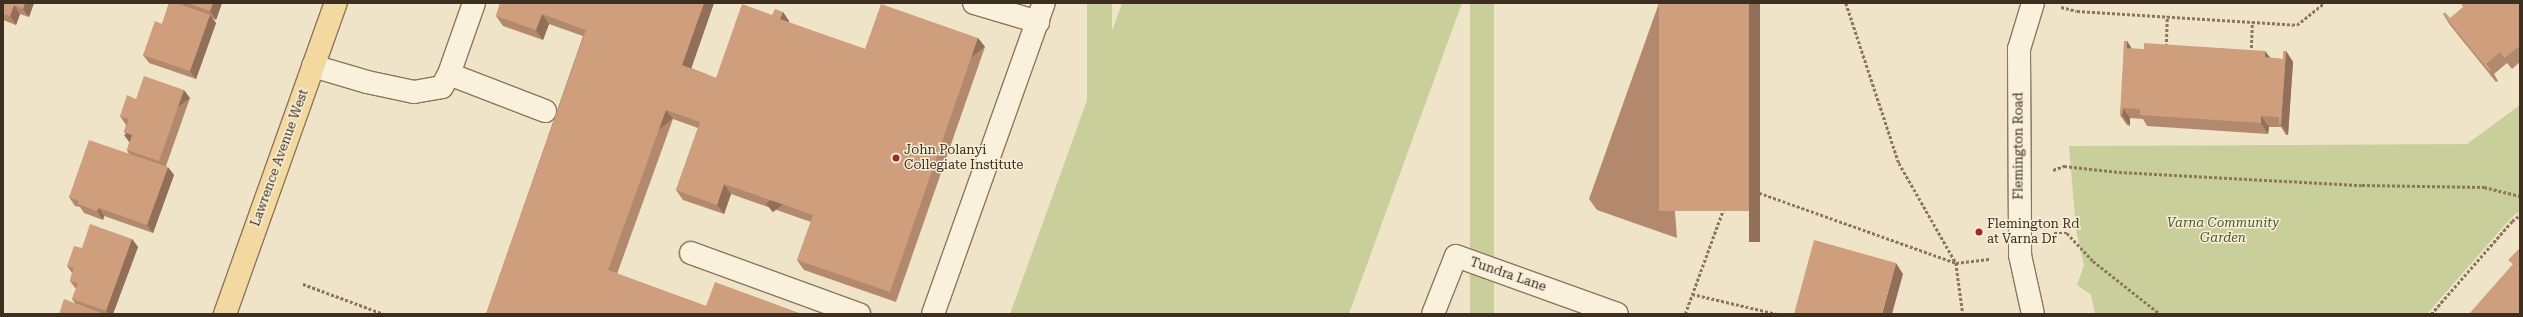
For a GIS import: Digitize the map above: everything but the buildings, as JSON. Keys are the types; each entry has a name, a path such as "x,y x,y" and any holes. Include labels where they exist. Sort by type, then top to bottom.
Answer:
{"main road":[{"name":"Lawrence Avenue West","path":"225,314 336,3"}],"street":[{"path":"313,66 367,82 414,92 442,87 449,74 474,3"},
{"path":"933,314 1041,13 974,3"},
{"name":"Flemington Road","path":"2033,3 2019,49 2020,255 2033,314"},
{"path":"449,74 545,111"},
{"path":"691,253 859,314"},
{"name":"Tundra Lane","path":"1433,314 1456,256 1617,314"}],"path":[{"path":"1846,3 1899,163 1956,263 1963,314"},
{"path":"2056,6 2077,11 2297,25 2324,3"},
{"path":"2166,50 2167,16"},
{"path":"2251,55 2252,22"},
{"path":"2053,170 2064,166 2119,172 2362,185 2484,187 2520,196"},
{"path":"1712,176 1956,263 2020,255"},
{"path":"1685,314 1733,183"},
{"path":"2431,314 2512,221 2520,215"},
{"path":"2054,233 2066,233 2093,261 2160,314"},
{"path":"303,284 384,314"},
{"path":"1692,294 1777,314"}],"green space":[{"path":"1087,3 1112,3 1112,314 1087,314"},
{"path":"1122,3 1462,3 1349,314 1010,314"},
{"path":"1470,3 1494,3 1494,314 1470,314"},
{"name":"Varna Community Garden","path":"2520,105 2520,211 2511,218 2427,314 2095,314 2091,295 2077,285 2084,265 2076,230 2069,146 2467,144"}],"place":[{"name":"John Polanyi Collegiate Institute","path":"896,158"},
{"name":"Flemington Rd at Varna Dr","path":"1979,232"}]}
